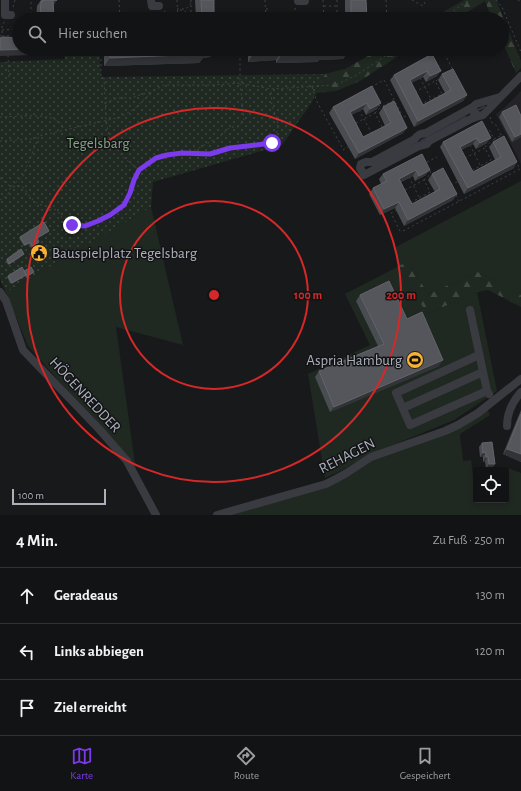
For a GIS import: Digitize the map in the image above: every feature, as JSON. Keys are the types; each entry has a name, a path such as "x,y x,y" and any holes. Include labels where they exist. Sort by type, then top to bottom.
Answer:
{"street":[{"path":"5,0 5,15 11,15"},
{"path":"151,0 152,6 159,6"},
{"path":"417,143 364,175 360,168 361,164 372,162 417,143 427,144 428,141 471,118 483,115 521,76"},
{"path":"417,143 417,136 420,134 479,103 500,97"},
{"path":"473,107 474,113 479,116"},
{"name":"HÖGENREDDER","path":"0,292 6,301 23,350 99,429 126,461 156,515"},
{"path":"470,310 487,391 492,400"},
{"path":"479,355 396,393 410,425 487,391"},
{"path":"403,408 483,372"},
{"name":"REHAGEN","path":"217,515 326,484 345,474 371,457 458,425 478,413 492,400 521,379"},
{"path":"508,426 507,417 521,392"}],"path":[{"path":"119,0 120,12"},
{"path":"177,0 177,12"},
{"path":"191,0 192,12"},
{"path":"265,0 266,10 271,9"},
{"path":"323,0 324,12"},
{"path":"337,0 337,12"},
{"path":"386,0 387,12"},
{"path":"412,0 423,6 426,0"},
{"path":"451,12 469,0"},
{"path":"496,0 504,12"},
{"path":"31,2 31,12"},
{"path":"177,9 186,8 191,3"},
{"path":"324,6 337,6"},
{"path":"177,9 186,12"},
{"path":"2,24 1,36 12,36"},
{"path":"509,24 521,52"},
{"path":"2,30 12,29"},
{"path":"8,56 9,77"},
{"path":"101,56 101,76 104,78 104,103 110,141 123,157 139,170"},
{"path":"0,178 11,187 22,186 31,198 38,203 56,210 65,222 72,225 85,226 110,215 124,205 139,170 156,158 195,150 207,145 230,127 238,127 244,120 240,83 240,56"},
{"path":"0,141 31,139 106,120 121,118 134,109 152,92 164,85 212,85 240,83 271,89 335,85 355,76 385,56"},
{"path":"433,56 443,74"},
{"path":"446,56 456,75"},
{"path":"412,88 414,92 453,69"},
{"path":"420,78 431,99"},
{"path":"370,88 384,80 402,115"},
{"path":"422,107 421,105 442,94 435,81"},
{"path":"312,86 317,102 342,147"},
{"path":"182,153 210,154 230,148 272,143 278,128 277,118 272,107 271,89"},
{"path":"104,103 118,98 133,98 152,92"},
{"path":"354,124 375,113 381,107 394,100"},
{"path":"377,101 381,107"},
{"path":"359,110 372,134 367,137"},
{"path":"487,112 492,123 496,125 505,142"},
{"path":"375,113 383,128"},
{"path":"404,117 410,114"},
{"path":"0,117 42,116 59,122 65,130"},
{"path":"485,128 490,131 494,139"},
{"path":"462,154 464,159 484,148 494,139 502,135"},
{"path":"0,200 7,196 11,187 24,176 39,136"},
{"path":"470,145 481,166"},
{"path":"343,150 350,146"},
{"path":"469,175 470,171 491,160 484,148"},
{"path":"425,162 437,156"},
{"path":"397,210 391,213 401,232 520,169 516,162"},
{"path":"428,168 431,174"},
{"path":"403,191 443,168"},
{"path":"409,177 420,198"},
{"path":"410,203 430,192 424,180"},
{"path":"450,182 451,186 457,182"},
{"path":"454,192 459,202"}],"shaded area":[{"path":"521,91 521,164 496,114"}],"green space":[{"path":"464,0 496,0 501,12 489,12 485,1 467,12 443,12"},
{"path":"509,32 521,61 521,68 516,73 509,56"},
{"name":"Tegelsbarg","path":"65,56 100,56 101,77 325,74 312,102 282,145 153,182 151,207 10,290 4,288 0,279 0,62 65,59"},
{"path":"368,56 398,56 360,81 336,91 316,93 325,74 345,69"},
{"name":"Aspria Hamburg","path":"521,181 521,295 478,272 428,294 408,261 427,314 477,292 497,391 454,420 366,456 343,470 325,478 308,374 370,345 345,294 399,266 394,248"},
{"path":"151,207 183,345 116,327 136,471 132,464 28,346 4,288 10,290"},
{"path":"408,261 428,294 478,272 521,295 521,307 488,290 477,292 427,314 399,266"},
{"path":"487,408 490,415 460,434 463,461 471,460 473,475 473,503 509,503 509,468 521,473 521,515 225,515 326,486 371,460"}],"building":[{"path":"53,0 54,12 40,12 41,1"},
{"path":"201,0 214,0 214,12 202,12"},
{"path":"351,0 366,0 367,12 351,12"},
{"path":"0,38 12,38 12,50 0,50"},
{"path":"110,56 158,56 110,58"},
{"path":"428,56 433,56 441,71 430,76 427,71 410,80 423,105 451,90 442,74 453,69 467,95 418,121 394,75"},
{"path":"372,86 381,103 370,109 367,103 350,112 363,137 391,123 383,107 394,101 407,128 359,153 333,107"},
{"path":"516,105 521,116 521,134 515,137 502,112"},
{"path":"482,121 491,138 480,143 477,138 460,147 473,172 501,157 493,142 504,136 517,162 468,188 443,142"},
{"path":"422,154 430,170 419,176 416,170 399,179 412,204 440,189 432,174 443,168 457,194 408,220 399,202 384,209 373,188 387,181 383,174"},
{"path":"44,222 49,231 37,238 39,242 32,246 30,242 25,245 20,237"},
{"path":"21,249 24,254 9,264 7,259"},
{"path":"22,267 26,275 12,283 8,276"},
{"path":"31,267 34,272 27,276 24,271"},
{"path":"389,281 407,319 422,312 443,360 334,407 319,371 384,344 360,295"},
{"path":"521,414 521,454 507,449"},
{"path":"492,442 495,464 489,464 488,457 486,457 486,452 483,453 482,443"}],"waterway":[{"path":"478,110 484,107"},
{"path":"421,141 466,117"}],"place":[{"name":"Bauspielplatz Tegelsbarg","path":"39,253"},
{"name":"Aspria Hamburg","path":"415,360"}],"route":[{"path":"72,225 85,226 98,221 124,205 139,170 156,158 182,153 210,154 230,148 272,143"}]}
